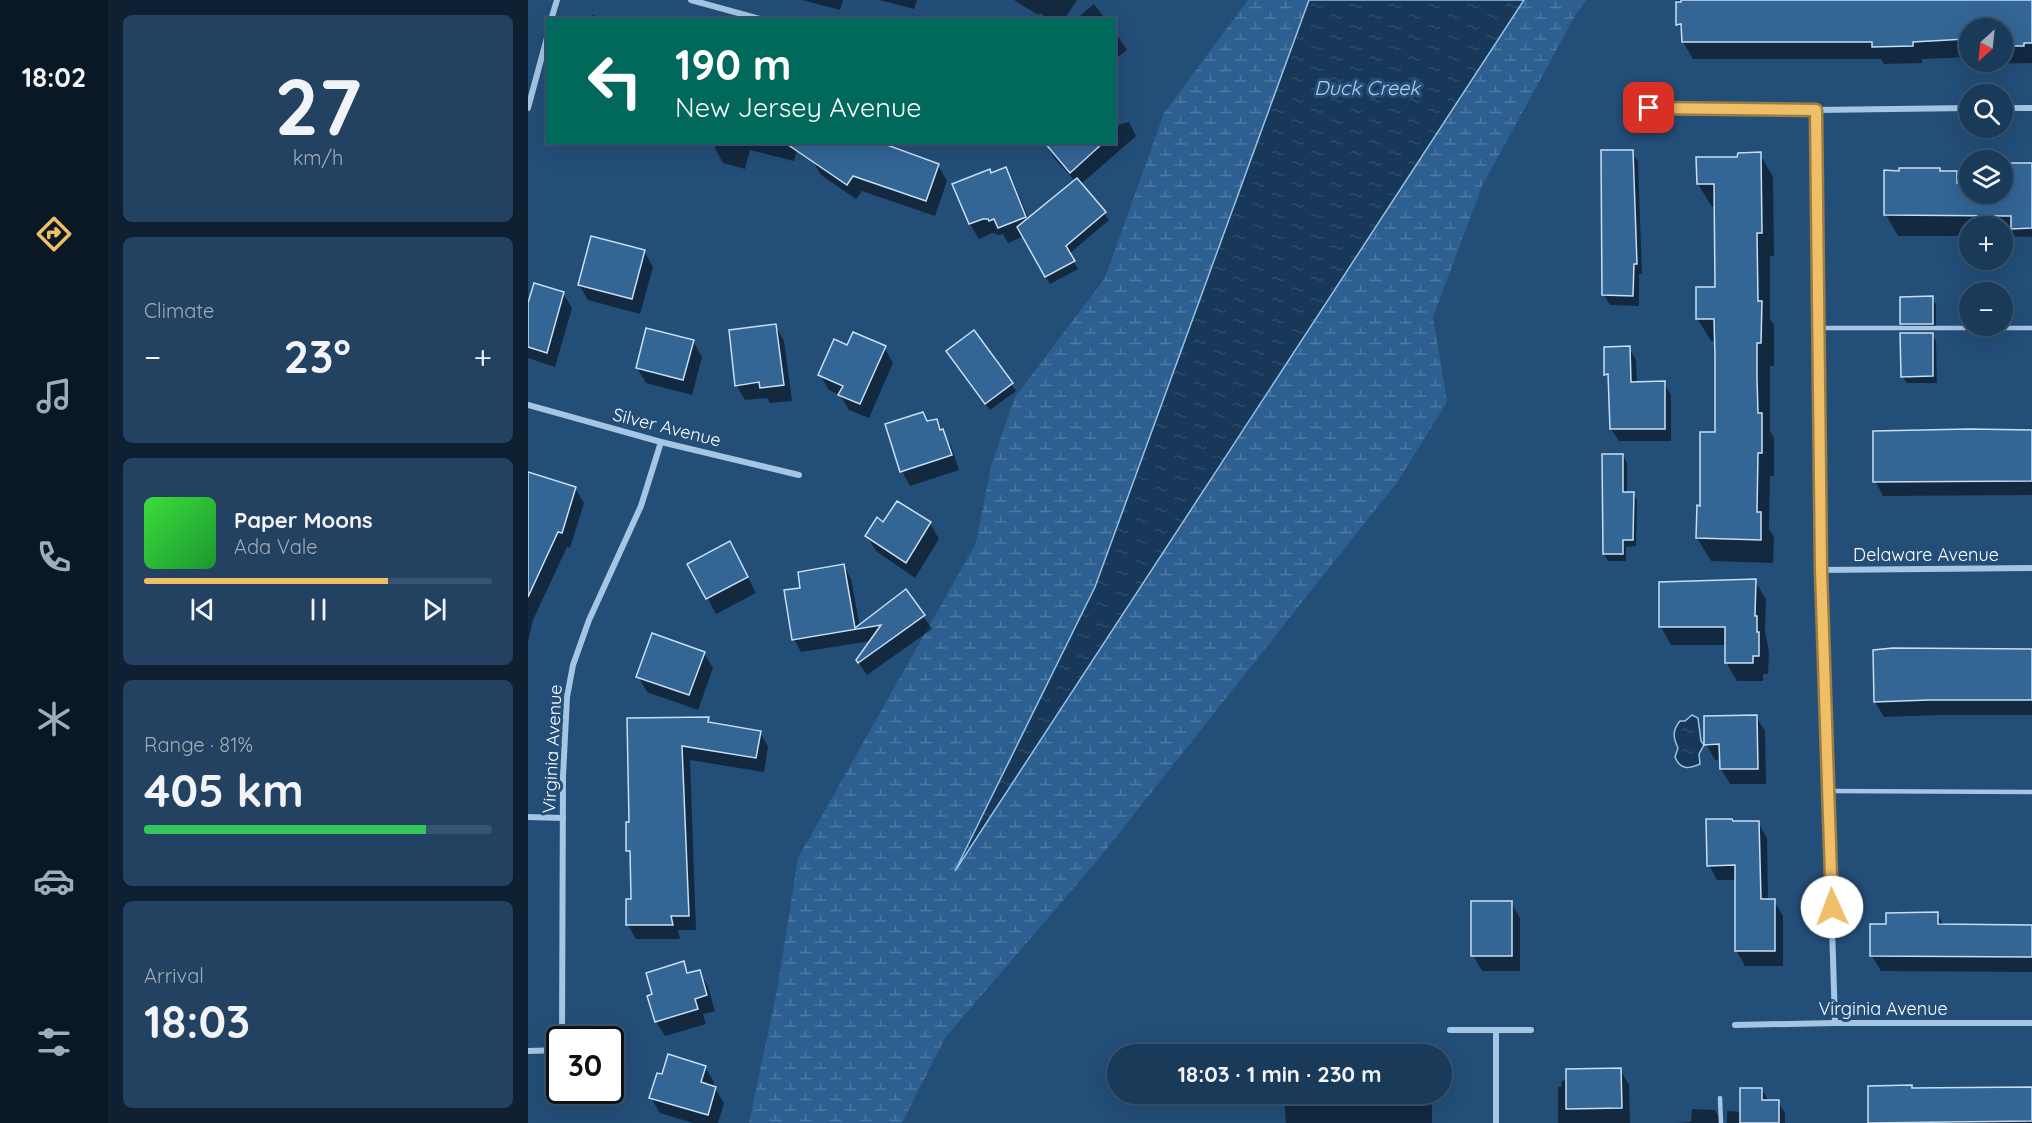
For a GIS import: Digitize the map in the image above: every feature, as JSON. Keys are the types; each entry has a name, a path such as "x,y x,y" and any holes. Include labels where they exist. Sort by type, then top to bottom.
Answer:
{"street":[{"path":"552,18 556,0"},
{"path":"691,0 757,18"},
{"path":"528,108 546,41"},
{"path":"1649,108 1816,110 1959,108"},
{"path":"2013,108 2032,108"},
{"path":"1816,110 1821,570 1835,1023"},
{"name":"Silver Avenue","path":"528,405 662,442 799,475"},
{"name":"Virginia Avenue","path":"562,1026 564,729 573,665 589,620 641,506 662,442"},
{"name":"Delaware Avenue","path":"1821,570 2032,568"},
{"path":"528,817 563,818"},
{"name":"Virginia Avenue","path":"1735,1025 2032,1023"},
{"path":"1450,1030 1531,1030"},
{"path":"1496,1031 1496,1123"},
{"path":"528,1050 546,1050"}],"lane":[{"path":"1818,328 2032,328"},
{"path":"1828,791 2032,792"},
{"path":"1720,1098 1720,1123"}],"green space":[{"path":"1248,0 1586,0 1482,186 1433,317 1447,402 1398,481 1101,856 945,1038 902,1123 749,1123 778,985 798,858 976,543 991,466 1015,397 1105,278 1164,113"}],"water":[{"name":"Duck Creek","path":"1309,0 1524,0 955,871 1095,587"},
{"path":"1692,715 1698,718 1701,741 1704,745 1699,754 1700,764 1685,767 1679,764 1675,757 1678,748 1674,734 1680,721 1685,721"}],"building":[{"path":"1681,0 2032,0 2032,43 2013,46 2013,18 1959,18 1959,39 1913,42 1913,46 1872,47 1872,42 1682,42 1681,24 1676,25 1676,2 1681,2"},
{"path":"787,144 884,144 939,164 926,201 853,176 847,185"},
{"path":"1046,144 1102,144 1070,173"},
{"path":"1601,150 1633,150 1637,264 1634,264 1633,296 1602,295"},
{"path":"1761,152 1762,233 1757,233 1758,301 1762,301 1761,343 1757,343 1757,378 1758,413 1762,413 1762,453 1758,453 1757,512 1761,512 1761,540 1696,538 1697,505 1700,506 1700,432 1715,432 1715,357 1714,319 1696,319 1696,287 1715,287 1714,184 1697,184 1696,157 1737,157 1738,153"},
{"path":"2013,163 2032,163 2032,228 2013,229 2013,216 1884,215 1884,170 1940,168 1940,171 1957,171 1957,183 1959,183 1959,204 2013,204"},
{"path":"1006,167 1026,217 998,228 994,219 989,221 983,219 969,224 952,184 990,169 991,173"},
{"path":"1077,178 1106,212 1066,246 1075,261 1045,277 1017,227"},
{"path":"591,236 645,250 632,299 578,285"},
{"path":"534,283 564,292 547,353 528,347 528,303"},
{"path":"1933,296 1933,324 1900,324 1900,297"},
{"path":"776,324 784,385 760,388 759,382 735,386 729,330"},
{"path":"646,328 694,340 683,380 636,368"},
{"path":"974,330 1013,383 985,404 946,351"},
{"path":"853,332 886,346 860,404 838,395 843,386 818,375 834,339 847,345"},
{"path":"1900,333 1933,333 1933,376 1901,377"},
{"path":"1630,346 1631,382 1665,381 1665,429 1610,429 1608,374 1604,375 1604,347"},
{"path":"923,412 927,421 937,419 952,455 900,472 885,424"},
{"path":"2032,430 2032,481 1873,482 1873,431"},
{"path":"1602,454 1623,454 1623,492 1634,492 1633,540 1623,540 1623,554 1603,554"},
{"path":"528,472 576,487 562,533 558,532 528,597"},
{"path":"897,501 931,522 906,563 865,536 877,517 883,522"},
{"path":"730,541 748,577 706,599 687,564"},
{"path":"844,564 855,628 906,589 925,615 858,663 856,660 881,625 792,640 784,590 800,588 798,572"},
{"path":"1756,579 1755,616 1757,616 1757,632 1759,632 1759,656 1753,656 1753,663 1725,663 1725,627 1659,627 1659,582"},
{"path":"652,633 705,652 689,695 636,677"},
{"path":"1893,648 2032,649 2032,700 1874,702 1873,650"},
{"path":"1757,715 1758,769 1720,769 1719,744 1704,745 1704,716"},
{"path":"709,717 708,722 761,731 756,758 682,746 689,916 671,916 673,925 626,925 626,899 631,899 630,851 626,851 626,822 629,822 627,718"},
{"path":"1706,819 1759,821 1761,899 1775,899 1775,951 1735,951 1735,865 1707,866"},
{"path":"1471,901 1512,901 1512,956 1471,956"},
{"path":"1938,912 1938,924 2032,925 2032,957 1870,956 1870,924 1886,924 1886,913"},
{"path":"684,961 687,973 700,970 707,995 695,999 698,1009 655,1022 647,996 652,994 646,973"},
{"path":"668,1054 706,1066 701,1082 716,1087 708,1115 649,1098 657,1073 662,1074"},
{"path":"1621,1068 1622,1108 1566,1109 1566,1069"},
{"path":"1912,1085 1912,1088 2032,1087 2032,1121 1868,1123 1868,1086"},
{"path":"1740,1088 1762,1088 1762,1100 1779,1100 1779,1123 1740,1123"}],"route":[{"path":"1649,108 1816,110 1821,570 1832,907"}]}
